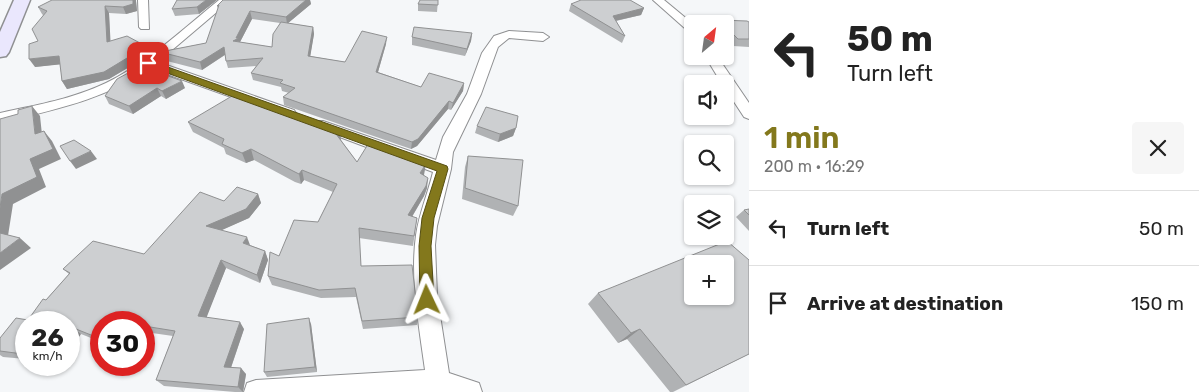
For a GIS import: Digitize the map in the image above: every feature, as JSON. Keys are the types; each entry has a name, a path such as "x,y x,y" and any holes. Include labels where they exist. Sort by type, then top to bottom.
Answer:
{"street":[{"path":"0,52 22,0"},
{"path":"143,0 145,27"},
{"path":"0,118 79,98 102,89 148,63 226,0"},
{"path":"658,0 684,22"},
{"path":"438,382 427,300 425,246 428,218 443,169 445,154 452,135 474,94 486,58 498,40 504,36 516,34 543,37"},
{"path":"148,63 443,169"},
{"path":"717,65 749,114"},
{"path":"256,392 438,382 470,392"}],"building":[{"path":"52,0 133,0 133,4 123,7 105,6 107,42 127,36 140,43 137,52 104,72 62,81 59,56 29,59 29,44 38,41 32,29 47,11 38,7"},
{"path":"177,0 206,0 197,7 172,9"},
{"path":"223,0 306,0 286,17 250,11 236,38 239,38 233,41 272,47 273,34 281,22 313,27 308,56 345,62 362,31 387,37 376,72 421,87 429,73 464,83 453,103 449,101 418,139 412,142 283,97 295,88 280,83 283,80 251,73 263,58 226,61 224,47 200,62 160,52 206,43 219,5 217,6"},
{"path":"420,0 438,0 438,5 418,4"},
{"path":"581,0 630,0 644,8 613,16 625,36 571,4"},
{"path":"734,21 749,22 749,39 738,39 734,35"},
{"path":"414,27 472,33 467,49 412,37"},
{"path":"141,66 182,81 162,91 157,88 129,106 105,96 117,79"},
{"path":"232,96 264,107 268,104 340,130 336,134 357,162 370,141 426,164 420,173 428,178 426,186 408,215 417,218 414,236 359,228 361,266 412,265 418,317 362,321 355,288 319,290 268,276 270,252 279,256 294,220 318,222 337,184 302,170 299,174 251,149 242,153 222,144 224,139 188,122"},
{"path":"32,106 35,134 44,131 53,149 30,159 37,177 2,194 0,208 0,119 18,114 18,110"},
{"path":"486,107 518,116 516,128 500,134 477,126"},
{"path":"74,140 91,151 70,161 60,146"},
{"path":"468,156 523,160 518,206 465,188"},
{"path":"237,187 258,194 246,209 206,226 247,237 243,243 265,251 257,275 221,260 198,316 240,322 224,367 241,368 238,387 156,380 175,331 155,328 155,311 90,311 90,335 80,331 80,311 34,311 43,299 46,300 70,273 63,269 93,241 144,254 200,192 224,201"},
{"path":"0,233 20,238 0,253"},
{"path":"717,245 732,245 749,260 749,354 686,385 640,329 631,333 598,293 684,258 684,305 734,305 734,255 692,255"},
{"path":"309,318 315,367 264,372 267,324"},
{"path":"15,319 15,353 0,351 0,338"}],"route":[{"path":"148,63 443,169 428,218 425,246 427,300"}]}
